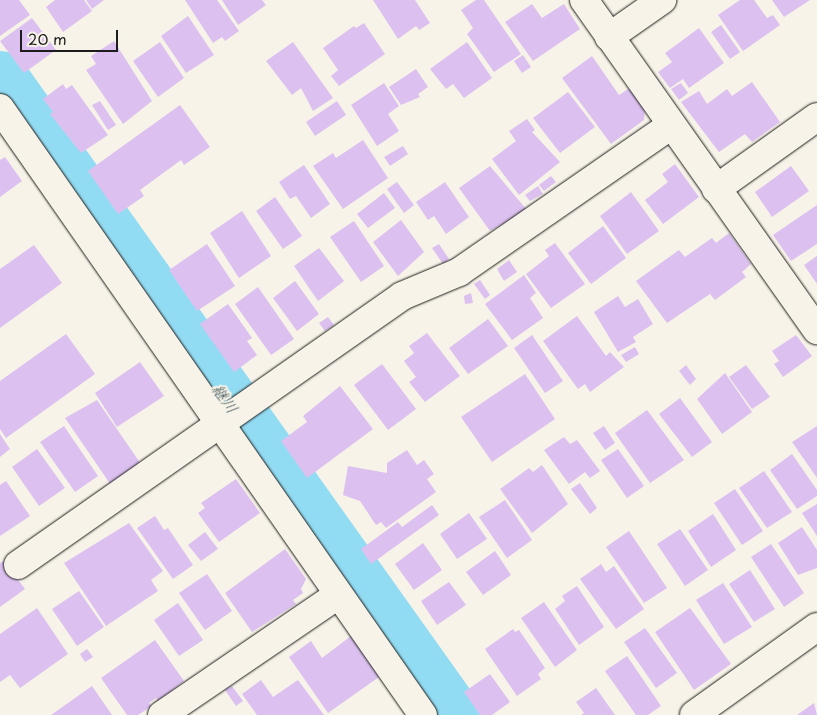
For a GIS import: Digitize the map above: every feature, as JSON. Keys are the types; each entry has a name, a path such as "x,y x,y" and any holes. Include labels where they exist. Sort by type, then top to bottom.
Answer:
{"street":[{"path":"584,0 817,330"},
{"path":"609,37 662,0"},
{"path":"716,189 817,117"},
{"path":"3,118 423,715"},
{"path":"18,565 402,296 459,272 671,125"},
{"path":"162,715 338,595"},
{"path":"694,715 817,627"}],"building":[{"path":"0,0 19,0 30,15 0,36"},
{"path":"55,0 84,0 92,11 63,32 46,7"},
{"path":"86,0 104,0 92,9"},
{"path":"185,0 217,0 239,31 225,41 222,37 213,43"},
{"path":"222,0 262,0 266,5 238,25"},
{"path":"373,0 415,0 430,23 419,30 416,26 398,39"},
{"path":"476,0 484,0 521,54 494,72 467,34 473,28 461,10"},
{"path":"740,0 754,0 767,18 773,15 780,25 743,51 718,15"},
{"path":"772,0 810,0 784,17"},
{"path":"532,4 542,18 564,4 580,29 533,61 505,22"},
{"path":"188,16 214,55 186,73 161,36"},
{"path":"32,18 56,50 24,73 0,41"},
{"path":"364,23 385,54 339,86 331,76 338,70 323,48 354,26 356,28"},
{"path":"721,25 740,52 730,59 711,32"},
{"path":"699,28 724,63 689,88 683,79 670,88 658,72 672,62 665,53"},
{"path":"114,41 152,101 123,124 86,70 96,64 91,56"},
{"path":"160,42 184,78 158,97 133,61"},
{"path":"293,42 333,98 313,111 301,88 292,95 266,61"},
{"path":"467,42 492,78 464,98 453,84 446,89 430,69"},
{"path":"523,55 531,67 522,73 514,61"},
{"path":"592,56 619,95 631,87 645,108 644,120 611,144 562,78"},
{"path":"416,69 428,87 418,94 420,97 401,105 389,87"},
{"path":"752,82 780,122 752,142 745,134 719,152 681,102 699,91 707,104 727,89 732,96"},
{"path":"384,83 399,106 388,114 399,131 377,146 351,105"},
{"path":"681,83 688,93 679,100 671,89"},
{"path":"63,84 66,89 72,85 108,135 81,153 50,114 53,112 43,99"},
{"path":"568,92 595,127 560,153 533,118"},
{"path":"100,101 116,125 108,130 92,105"},
{"path":"337,101 346,115 315,136 306,122"},
{"path":"180,105 210,147 184,165 181,160 140,190 144,196 118,214 88,171"},
{"path":"527,119 535,130 532,132 560,162 519,195 492,159 516,141 509,131"},
{"path":"363,140 388,178 343,209 313,166 333,153 336,158"},
{"path":"403,146 408,154 390,166 384,157"},
{"path":"5,157 22,181 0,197 0,160"},
{"path":"675,164 699,197 663,224 645,200 668,182 662,174"},
{"path":"304,165 330,204 311,218 296,196 290,199 279,182"},
{"path":"490,166 527,210 490,231 459,188"},
{"path":"791,166 809,191 772,217 755,192"},
{"path":"551,176 556,182 544,191 539,185"},
{"path":"397,182 414,205 404,213 387,189"},
{"path":"445,182 469,217 446,234 434,216 428,220 416,202"},
{"path":"538,186 543,194 530,201 525,195"},
{"path":"631,192 659,231 627,254 600,216"},
{"path":"384,193 395,208 368,228 357,214"},
{"path":"275,197 302,236 283,249 256,211"},
{"path":"817,205 817,244 791,261 773,235"},
{"path":"242,211 271,256 239,278 210,233"},
{"path":"401,220 424,252 398,276 373,242"},
{"path":"354,221 384,266 361,282 330,237"},
{"path":"603,226 626,258 591,284 568,253"},
{"path":"729,233 751,264 742,272 746,277 715,300 710,294 667,323 636,281 679,250 685,257 712,238 716,243"},
{"path":"555,243 585,284 551,308 526,274 549,256 545,250"},
{"path":"207,244 235,286 197,311 169,270"},
{"path":"439,244 449,259 443,264 432,248"},
{"path":"34,245 62,283 0,328 0,269"},
{"path":"319,248 344,281 318,301 294,266"},
{"path":"817,256 817,284 804,265"},
{"path":"509,260 517,272 504,281 497,269"},
{"path":"524,275 536,293 530,298 543,318 512,340 485,304"},
{"path":"480,280 490,295 485,299 474,284"},
{"path":"295,281 319,314 297,331 273,298"},
{"path":"258,287 294,339 271,355 235,304"},
{"path":"471,293 473,303 465,304 464,296"},
{"path":"618,296 625,307 638,299 653,324 633,337 636,342 618,352 594,312"},
{"path":"228,304 252,338 247,341 257,355 234,372 200,324"},
{"path":"577,316 606,356 610,352 624,367 590,392 585,384 578,389 543,341"},
{"path":"328,317 334,325 325,331 319,323"},
{"path":"488,319 508,346 468,374 449,348"},
{"path":"427,333 460,376 425,402 409,382 416,377 404,361 414,353 409,346"},
{"path":"66,334 95,374 6,438 0,429 0,381"},
{"path":"532,335 563,381 545,393 514,348"},
{"path":"796,335 812,356 783,377 774,364 779,361 772,351"},
{"path":"635,347 639,354 626,362 621,355"},
{"path":"140,362 164,396 117,427 95,393"},
{"path":"382,364 416,409 388,430 354,385"},
{"path":"686,365 696,379 690,385 679,371"},
{"path":"746,365 770,397 752,409 729,377"},
{"path":"725,373 752,412 722,434 697,399"},
{"path":"525,374 555,419 492,462 461,417"},
{"path":"340,386 373,429 307,478 281,441 307,422 303,416"},
{"path":"680,398 712,442 692,457 659,414"},
{"path":"97,400 143,467 113,488 65,418"},
{"path":"647,410 684,460 650,483 615,433"},
{"path":"64,426 98,476 75,492 40,442"},
{"path":"604,426 615,443 605,450 593,433"},
{"path":"817,426 817,478 792,442"},
{"path":"0,434 10,449 0,457"},
{"path":"564,437 570,444 577,440 600,471 590,478 585,472 569,484 544,450"},
{"path":"37,449 65,488 39,506 12,467"},
{"path":"618,449 644,486 627,498 601,460"},
{"path":"407,450 417,465 424,460 434,474 427,479 436,492 386,528 381,522 376,525 360,501 343,495 348,466 387,473 387,463"},
{"path":"792,454 817,490 817,496 797,509 770,470"},
{"path":"542,465 568,504 532,533 500,489 529,468 533,472"},
{"path":"764,471 792,512 767,528 739,488"},
{"path":"236,479 260,513 219,542 198,513 205,508 201,503"},
{"path":"6,481 30,516 0,536 0,485"},
{"path":"580,483 597,508 590,514 571,489"},
{"path":"735,489 763,531 742,545 714,503"},
{"path":"505,500 532,540 507,558 479,517"},
{"path":"817,504 817,536 802,513"},
{"path":"432,505 439,515 371,564 361,549 398,522 402,527"},
{"path":"469,513 487,539 457,559 440,534"},
{"path":"713,514 736,550 711,567 688,531"},
{"path":"155,516 164,530 168,528 193,565 173,579 137,528"},
{"path":"129,523 163,571 151,580 158,591 106,626 64,563"},
{"path":"802,527 817,550 817,568 798,575 778,543"},
{"path":"680,529 708,570 685,586 657,544"},
{"path":"629,531 667,588 644,603 606,547"},
{"path":"205,532 218,549 201,561 188,545"},
{"path":"423,543 442,570 414,590 395,564"},
{"path":"771,544 804,593 784,607 751,557"},
{"path":"285,549 306,579 301,589 303,593 293,600 296,604 252,632 225,593"},
{"path":"495,551 511,575 483,595 466,572"},
{"path":"4,561 25,589 0,607 0,563"},
{"path":"601,564 606,572 614,566 644,609 616,629 580,579"},
{"path":"750,570 775,609 754,622 729,584"},
{"path":"207,574 232,611 205,630 179,593"},
{"path":"449,582 466,605 437,625 421,601"},
{"path":"723,583 752,627 724,644 696,600"},
{"path":"577,586 604,627 579,645 555,609 565,601 562,596"},
{"path":"79,591 104,627 77,646 52,609"},
{"path":"544,602 577,650 555,667 521,618"},
{"path":"178,603 203,640 179,656 154,620"},
{"path":"37,608 68,654 20,688 10,675 0,682 0,634"},
{"path":"690,608 731,664 694,690 655,632"},
{"path":"645,628 677,673 656,688 624,642"},
{"path":"513,629 515,632 519,630 545,668 538,674 541,679 517,696 485,649"},
{"path":"351,636 379,677 328,713 289,657 311,641 322,658"},
{"path":"155,640 184,681 158,701 156,698 149,703 152,706 138,715 127,715 101,678"},
{"path":"87,649 93,657 85,662 80,654"},
{"path":"627,656 661,706 648,715 636,715 605,671"},
{"path":"490,674 510,702 492,715 480,715 464,692"},
{"path":"261,680 273,697 298,680 324,715 257,715 242,694"},
{"path":"92,686 112,715 51,715"},
{"path":"232,686 243,701 236,706 225,690"},
{"path":"596,688 615,715 581,715 584,713 576,702"},
{"path":"814,703 817,715 797,715"}],"waterway":[{"name":"継川","path":"0,80 452,715"}]}
